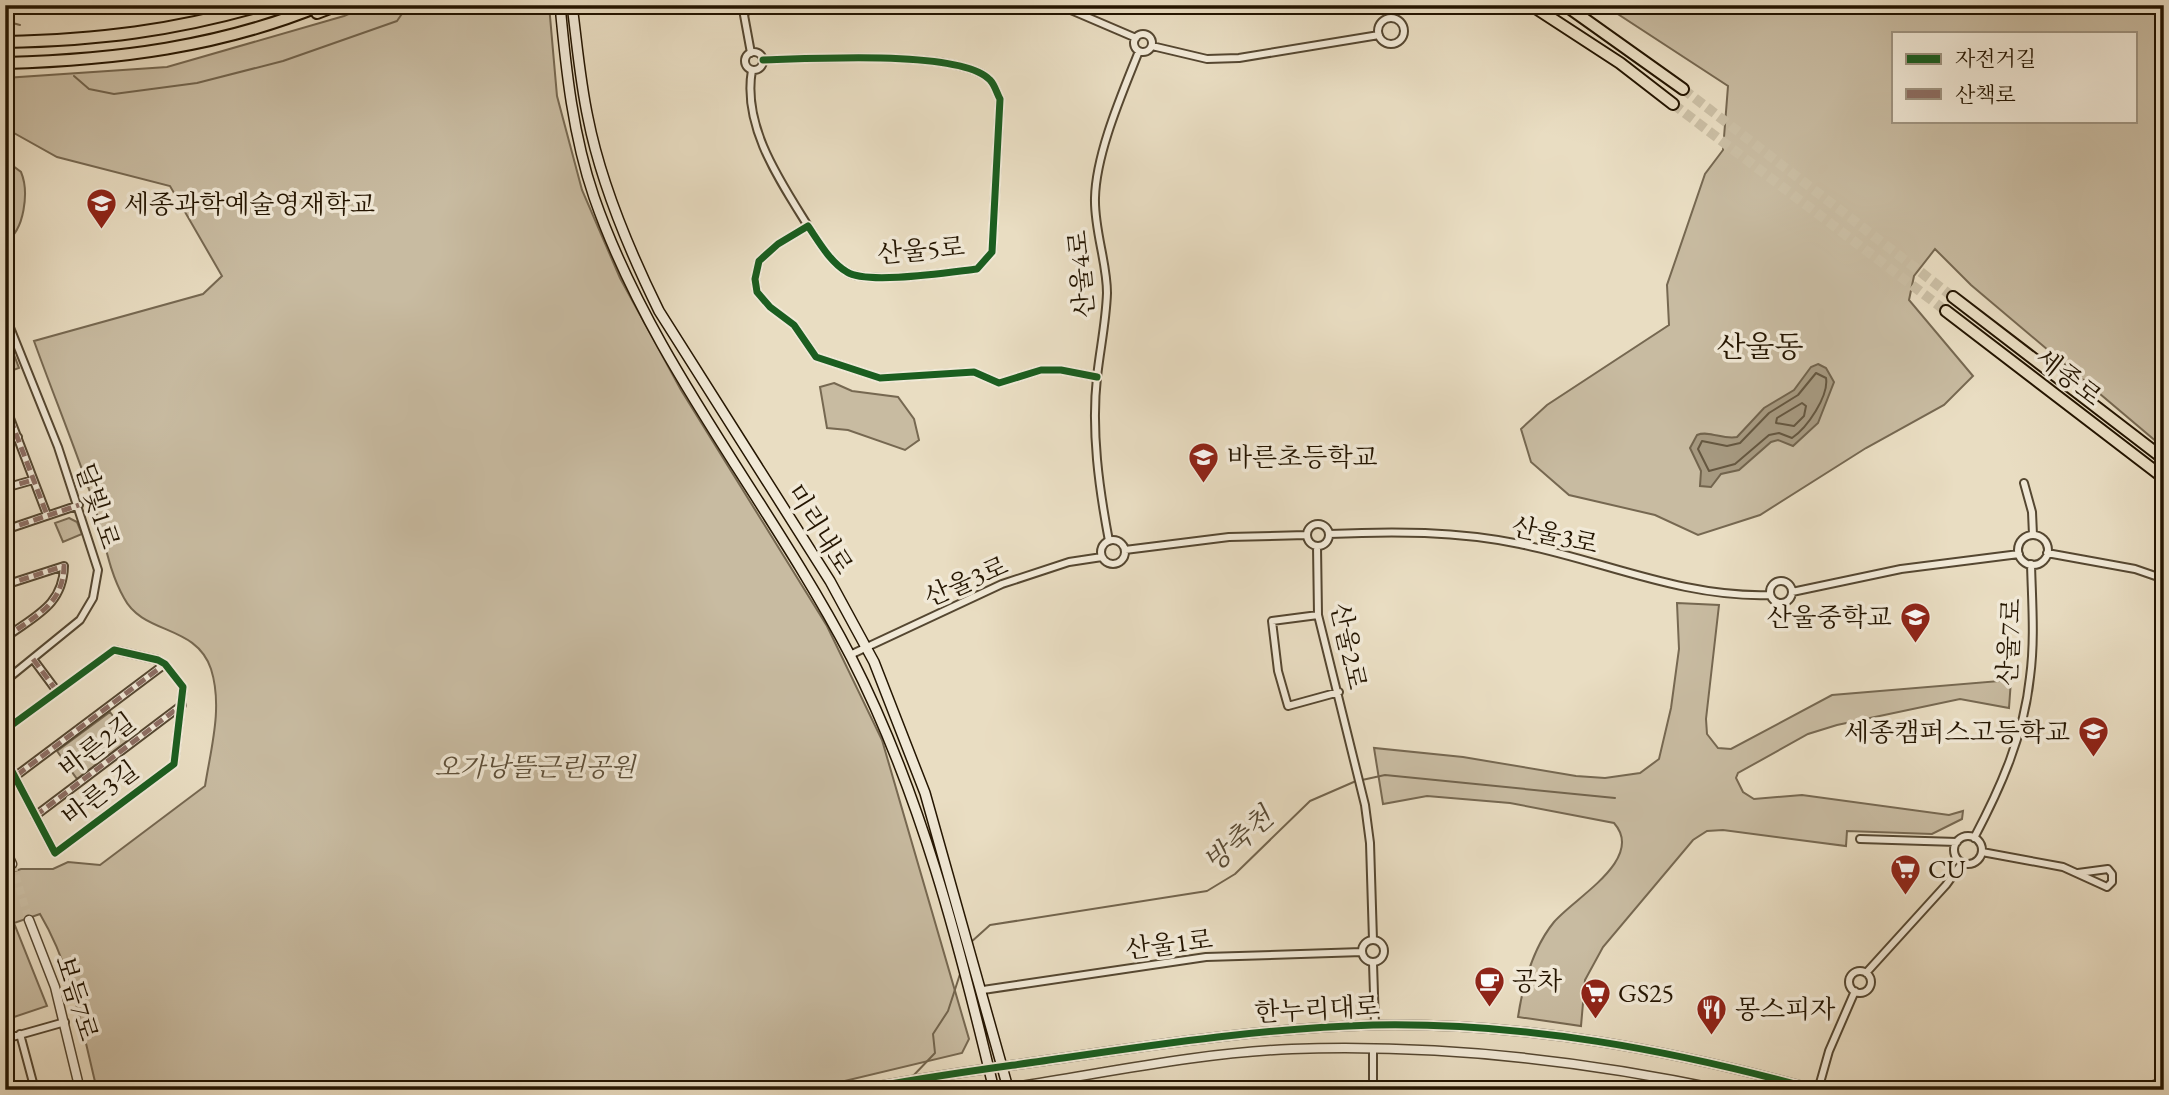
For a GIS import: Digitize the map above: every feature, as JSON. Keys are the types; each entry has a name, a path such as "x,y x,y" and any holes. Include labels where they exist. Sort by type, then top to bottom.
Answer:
{"highway":[{"path":"222,17 253,5"},
{"path":"5,43 117,37 172,29 263,5"},
{"path":"5,63 120,58 176,49 284,21 322,5"},
{"path":"219,38 290,23 338,5"},
{"path":"1531,5 1620,63 1673,104"},
{"path":"1565,5 1683,89"},
{"name":"세종로","path":"1953,296 2164,459"},
{"name":"세종로","path":"1946,311 2164,478"}],"main road":[{"name":"미리내로","path":"559,5 576,123 593,194 610,239 660,341 808,581 850,655 899,766 954,936 993,1090"},
{"name":"미리내로","path":"572,5 588,121 640,274 672,333 830,581 866,646 917,770 963,919 1009,1089"}],"street":[{"path":"750,5 744,15 751,53 745,62 752,70 760,68 763,60 759,54 751,53"},
{"path":"1059,5 1136,38 1146,35 1152,46 1207,59 1239,58 1379,35"},
{"path":"1392,19 1402,25 1402,37 1396,43 1384,42 1379,35 1379,27 1384,20 1392,19"},
{"path":"1136,38 1135,47 1139,51 1146,52 1152,46"},
{"name":"산울4로","path":"1109,541 1099,487 1097,377 1104,339 1107,289 1096,230 1095,197 1099,167 1139,51"},
{"name":"산울5로","path":"752,70 755,123 775,172 808,226 837,264 849,274 879,278 976,270 992,252 1000,99 990,80 969,68 927,60 763,60"},
{"path":"808,226 778,244 759,261 755,279 757,292 770,307 794,325 816,357 880,378 974,372 999,383 1041,370 1060,370 1097,377"},
{"name":"달빛1로","path":"5,315 9,334 79,505 96,555 96,587 80,620 5,681"},
{"path":"5,405 47,516"},
{"path":"5,442 18,438"},
{"path":"5,488 33,480"},
{"path":"2024,483 2032,512 2033,536"},
{"path":"5,530 79,505"},
{"path":"1316,523 1323,525 1329,534 1325,544 1317,546 1310,544 1306,535 1316,523"},
{"name":"산울3로","path":"1329,534 1407,530 1519,544 1678,586 1729,595 1770,595"},
{"path":"1125,550 1229,537 1306,535"},
{"path":"2033,536 2043,540 2047,553 2042,561 2031,564 2024,562 2019,554 2021,541 2033,536"},
{"path":"1109,541 1120,542 1125,550 1122,561 1115,564 1107,563 1102,557 1102,547 1109,541"},
{"name":"산울2로","path":"1317,546 1318,615 1365,805 1370,843 1373,940"},
{"path":"2047,553 2135,569 2164,579"},
{"path":"1792,592 1901,569 2019,554"},
{"name":"산울3로","path":"850,655 1002,584 1069,562 1102,557"},
{"name":"산울7로","path":"1973,838 2004,776 2021,722 2033,648 2031,564"},
{"path":"5,585 64,566 64,583 59,594 5,638"},
{"path":"1780,581 1787,583 1792,592 1789,600 1783,603 1776,603 1770,595 1773,584 1780,581"},
{"path":"1318,615 1272,621 1284,694 1288,706 1339,692"},
{"path":"5,622 13,632"},
{"path":"5,730 114,650 165,664 183,687 182,705"},
{"path":"33,659 56,691"},
{"path":"5,784 165,664"},
{"name":"바른3길","path":"5,758 55,853 174,764 182,705"},
{"name":"바른2길","path":"35,816 182,705"},
{"path":"1860,839 1957,842 1965,837 1973,838 1980,844 1982,852"},
{"path":"1957,842 1955,855 1962,863 1974,863 1982,852"},
{"path":"5,849 12,864"},
{"path":"1982,852 2078,873 2107,887 2112,882 2112,874 2108,869 2078,873"},
{"path":"1866,973 1946,885 1962,863"},
{"name":"보듬7로","path":"29,920 55,987 80,1090"},
{"path":"1373,940 1382,944 1385,951 1382,958 1373,963 1366,960 1362,952 1366,943 1373,940"},
{"name":"산울1로","path":"983,990 1206,957 1362,952"},
{"path":"1373,963 1375,1025"},
{"path":"1860,971 1866,973 1870,979 1869,987 1862,992 1855,991 1850,986 1851,976 1860,971"},
{"path":"1817,1090 1829,1051 1855,991"},
{"path":"5,1039 65,1022"},
{"name":"한누리대로","path":"859,1090 934,1074 1193,1039 1375,1025 1596,1040 1715,1062 1817,1090"},
{"path":"20,1034 35,1090"},
{"name":"한누리대로","path":"993,1090 1194,1059 1292,1049 1532,1056 1723,1090"},
{"path":"1373,1051 1373,1090"}],"green space":[{"path":"5,5 118,5 6,14"},
{"name":"오가낭뜰근린공원","path":"369,5 549,5 557,96 582,190 620,278 681,390 827,626 882,740 969,1039 962,1053 807,1090 97,1090 68,977 40,914 14,923 47,1006 5,1020 5,874 21,869 53,869 68,862 100,865 205,786 216,713 214,683 204,655 194,644 133,610 118,587 97,513 34,341 203,294 222,276 170,186 57,157 5,128 5,78 167,67 344,16"},
{"path":"1604,5 2164,5 2164,448 1971,285 1935,249 1914,276 1909,300 1973,376 1944,405 1866,448 1760,515 1698,535 1655,515 1569,495 1531,462 1521,429 1547,405 1669,325 1667,285 1705,174 1723,150 1728,86"},
{"path":"5,160 21,172 25,200 17,229 5,242"},
{"path":"5,345 11,347 19,368 5,373"},
{"path":"834,383 852,391 898,397 914,419 919,440 905,450 848,430 827,428 820,387"},
{"path":"69,518 77,522 82,534 63,542 55,523"},
{"path":"1677,603 1719,605 1706,719 1707,734 1718,748 1731,749 1832,695 2011,680 2009,708 1960,699 1837,725 1808,734 1738,773 1736,778 1743,792 1754,799 1802,795 1949,815 1963,811 1962,819 1932,834 1847,831 1846,846 1723,830 1707,831 1693,840 1603,947 1585,980 1581,1026 1518,1017 1534,955 1546,932 1564,912 1604,877 1621,850 1621,837 1614,823 1510,803 1427,796 1383,804 1374,748 1463,757 1576,776 1605,778 1640,773 1659,759 1671,708 1679,649"},
{"path":"110,712 130,739 77,779 57,751"},
{"path":"2164,1076 2164,1090 2131,1090"}],"water":[{"path":"1818,364 1826,368 1834,382 1818,423 1793,446 1778,440 1771,442 1739,470 1721,474 1711,487 1700,486 1701,471 1690,448 1697,435 1737,437 1764,408 1794,390 1811,367"}],"waterway":[{"path":"74,76 89,89 114,94 197,83 283,61 397,21 408,5"},
{"path":"5,21 20,25"},
{"name":"방축천","path":"1362,780 1385,775 1615,798"},
{"name":"방축천","path":"970,943 990,925 1207,891 1235,874 1310,801 1356,781"},
{"name":"방축천","path":"912,1077 935,1053 933,1034 948,1011 961,971"},
{"name":"방축천","path":"898,1090 904,1086"}],"tunnel":[{"path":"1683,89 1953,297"},
{"path":"1673,104 1946,311"},
{"path":"12,864 29,920"}],"marked path":[{"path":"5,335 12,333"},
{"path":"5,405 47,515"},
{"path":"5,488 33,480"},
{"path":"5,530 79,505"},
{"path":"5,585 64,566 62,580 53,601 5,638"},
{"path":"33,659 56,690"},
{"path":"5,784 165,664"},
{"path":"35,816 182,705"}],"cycle path":[{"path":"763,60 883,58 949,64 974,70 990,80 1000,99 992,252 977,269 890,278 857,276 835,263 808,226 778,244 759,261 755,279 757,292 770,307 794,325 816,357 880,378 974,372 999,383 1041,370 1061,370 1097,377"},
{"path":"5,730 114,650 158,660 165,664 183,687 174,764 55,853 5,758"},
{"path":"859,1090 961,1072 1179,1042 1295,1029 1373,1025 1486,1028 1597,1041 1708,1063 1817,1090"}],"place":[{"name":"세종과학예술영재학교","path":"101,231"},
{"name":"바른초등학교","path":"1204,484"},
{"name":"산울중학교","path":"1915,644"},
{"name":"세종캠퍼스고등학교","path":"2093,759"},
{"name":"CU","path":"1905,896"},
{"name":"공차","path":"1489,1008"},
{"name":"GS25","path":"1595,1020"},
{"name":"몽스피자","path":"1712,1036"}],"district":[{"name":"산울동","path":"1760,346"}]}
